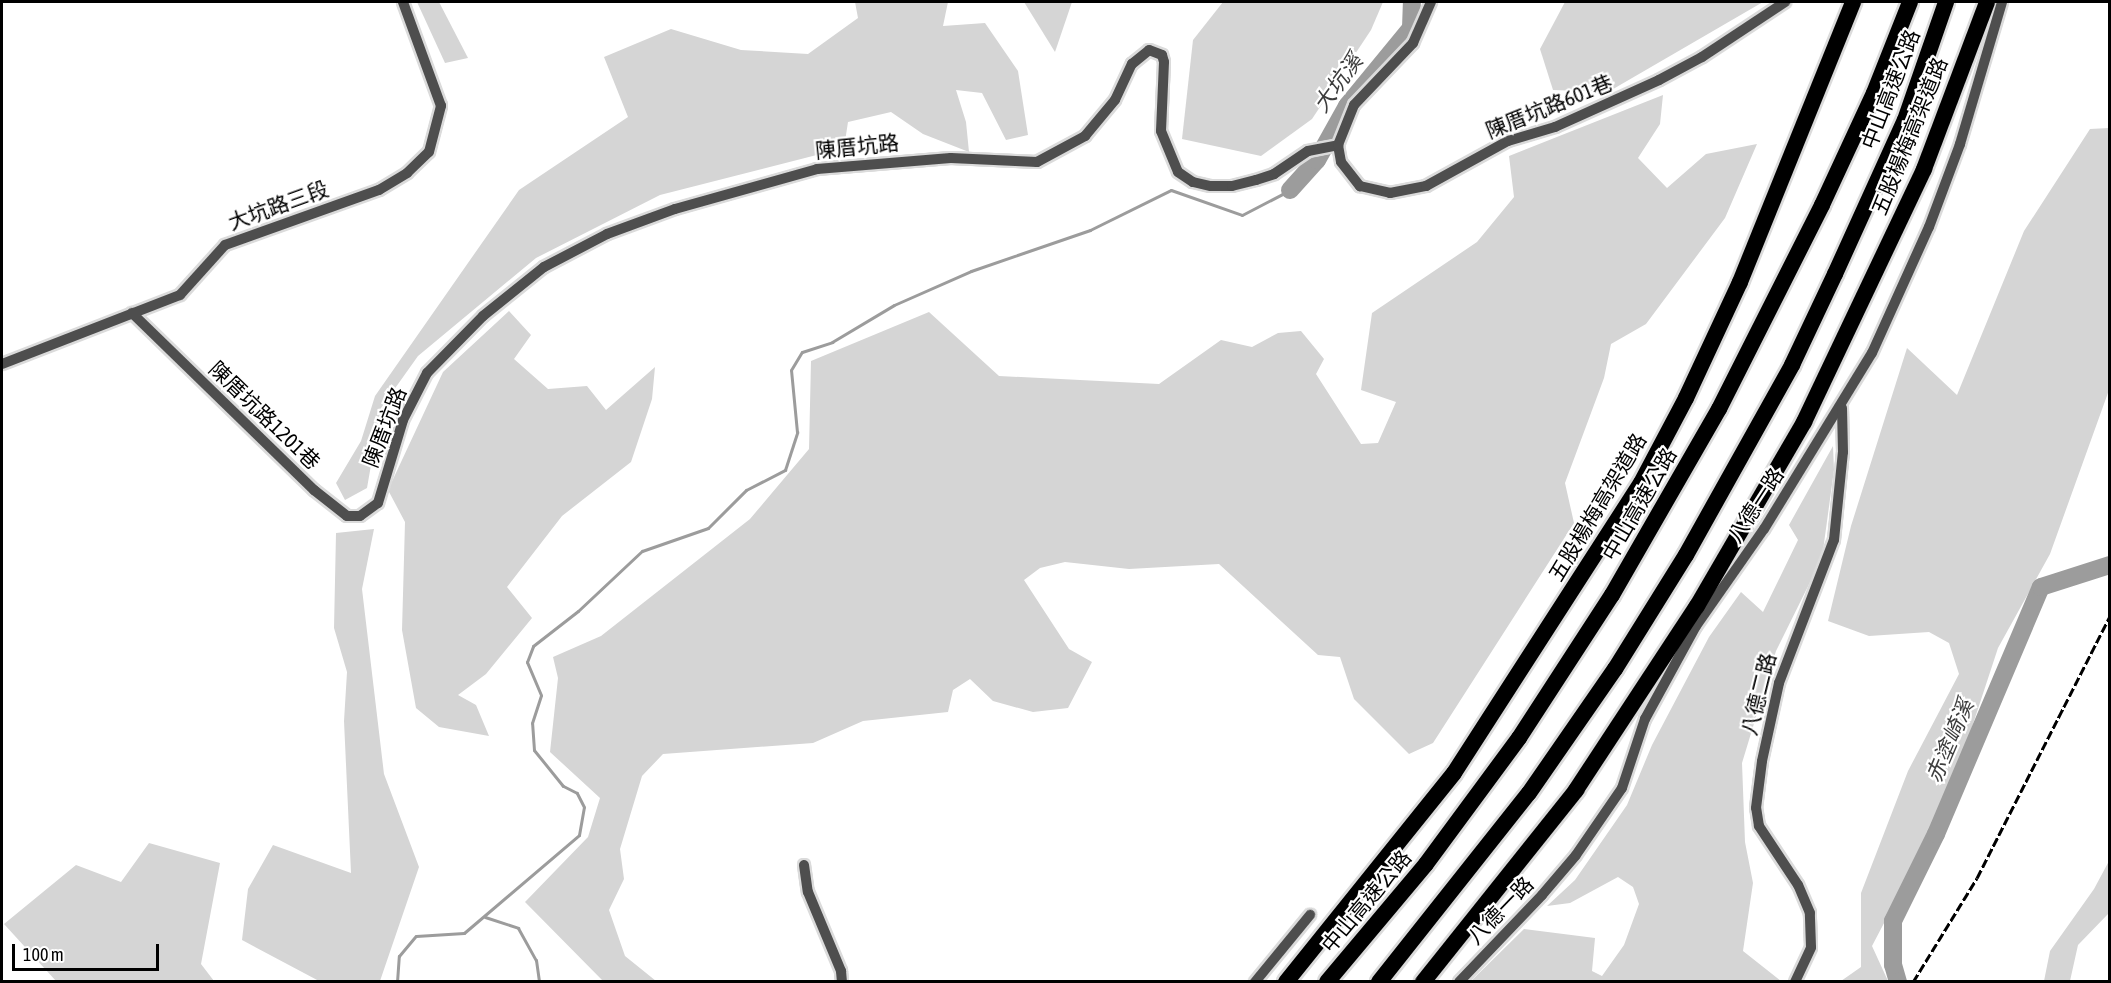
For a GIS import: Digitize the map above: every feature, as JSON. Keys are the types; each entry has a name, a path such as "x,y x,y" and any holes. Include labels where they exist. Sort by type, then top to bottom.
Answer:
{"highway":[{"name":"五股楊梅高架道路","path":"1286,981 1454,773 1641,483 1686,398 1787,170 1853,2"},
{"name":"中山高速公路","path":"1327,981 1426,864 1519,738 1612,596 1719,409 1822,205 1874,93 1910,2"},
{"name":"中山高速公路","path":"1379,981 1529,793 1615,669 1714,507 1792,365 1839,264 1905,120 1946,2"},
{"name":"五股楊梅高架道路","path":"1423,981 1576,790 1697,606 1804,422 1924,169 1987,2"}],"street":[{"name":"大坑路三段","path":"2,364 180,295 225,245 379,190 429,152 441,106 403,2"},
{"path":"1336,145 1354,105 1413,43 1431,2"},
{"name":"陳厝坑路601巷","path":"1336,145 1341,162 1360,186 1390,193 1426,186 1508,141 1555,127 1659,80 1702,57 1785,2"},
{"name":"八德一路","path":"1459,981 1549,887 1622,788 1645,719 1696,626 1841,406 1901,294 1929,227 1960,144 2002,2"},
{"name":"陳厝坑路","path":"378,503 403,420 428,374 446,353 483,316 544,267 640,221 817,168 940,158 1037,162 1085,136 1115,100 1132,64 1149,50 1162,55 1164,62 1161,131 1178,172 1192,182 1232,186 1256,180 1274,174 1318,147 1336,145"},
{"name":"陳厝坑路1201巷","path":"132,313 334,507 347,516 360,516 378,503"},
{"name":"八德二路","path":"1795,981 1811,947 1810,913 1798,885 1759,826 1756,808 1779,683 1834,540 1843,452 1841,406"},
{"path":"804,865 807,892 842,971 842,981"},
{"path":"1255,981 1310,915"}],"shaded area":[{"path":"417,2 439,2 468,58 445,63"},
{"path":"855,2 948,2 943,26 985,23 1018,71 1028,135 1006,140 982,93 956,90 966,122 969,152 923,134 891,112 848,122 844,148 660,195 536,258 418,356 381,408 367,488 345,500 336,483 361,441 375,396 519,190 628,117 604,57 671,29 741,50 808,54 858,18"},
{"path":"1024,2 1072,2 1055,52"},
{"path":"1223,2 1383,2 1371,30 1312,119 1261,156 1182,139 1193,40"},
{"path":"1565,2 1763,2 1608,92 1553,90 1540,49"},
{"path":"1663,95 1660,124 1638,158 1667,188 1706,154 1757,144 1725,218 1646,324 1611,344 1604,378 1565,483 1574,523 1433,743 1409,754 1354,699 1340,657 1318,655 1219,564 1129,569 1065,562 1040,568 1024,580 1069,649 1092,662 1068,708 1033,712 993,701 970,679 953,690 948,712 863,721 813,743 663,754 642,776 620,849 624,879 609,910 625,956 656,981 603,981 525,902 588,837 600,798 550,752 558,678 553,657 601,636 750,519 809,449 811,361 929,312 999,376 1159,384 1221,340 1252,347 1278,333 1301,331 1324,359 1316,374 1361,444 1378,443 1396,402 1361,390 1372,313 1477,242 1514,197 1509,156"},
{"path":"2109,128 2109,390 2050,554 1998,648 1947,803 1872,946 1888,981 1841,981 1861,967 1861,893 1908,771 1959,674 1949,643 1929,632 1869,636 1828,621 1851,526 1907,348 1957,395 2024,231 2090,129"},
{"path":"509,311 531,335 514,359 548,389 587,386 606,410 655,367 652,399 631,462 562,516 507,587 532,618 486,674 458,695 476,705 489,736 439,727 416,708 402,630 405,522 388,490 443,372"},
{"path":"1833,446 1834,470 1822,558 1776,651 1742,763 1745,842 1753,883 1743,951 1781,981 1470,982 1524,929 1595,938 1592,971 1602,976 1624,945 1639,904 1633,887 1618,877 1570,903 1547,906 1575,880 1627,805 1652,745 1709,637 1741,592 1763,612 1798,540 1789,525"},
{"path":"374,529 362,589 384,774 419,867 380,981 319,981 242,940 248,889 273,845 351,873 344,721 347,672 334,628 336,533"},
{"path":"149,843 220,863 201,964 214,981 56,981 4,924 76,865 121,882"},
{"path":"2109,861 2109,913 2078,945 2070,981 2044,981 2050,951 2094,889"}],"waterway":[{"name":"大坑溪","path":"1290,190 1317,160 1347,106 1411,28 1412,2"},
{"path":"397,982 399,956 416,936 464,933 579,835 584,807 577,793 563,786 534,750 532,723 541,695 527,662 533,646 578,611 642,551 708,528 746,490 785,470 797,432 791,370 802,352 832,342 894,305 971,271 1090,230 1171,190 1242,215 1290,190"},
{"name":"赤塗崎溪","path":"1898,982 1893,965 1893,921 1936,834 2041,587 2110,565"},
{"path":"485,917 518,928 536,960 539,982"}],"railway":[{"path":"1913,982 1977,878 2110,616"}]}
